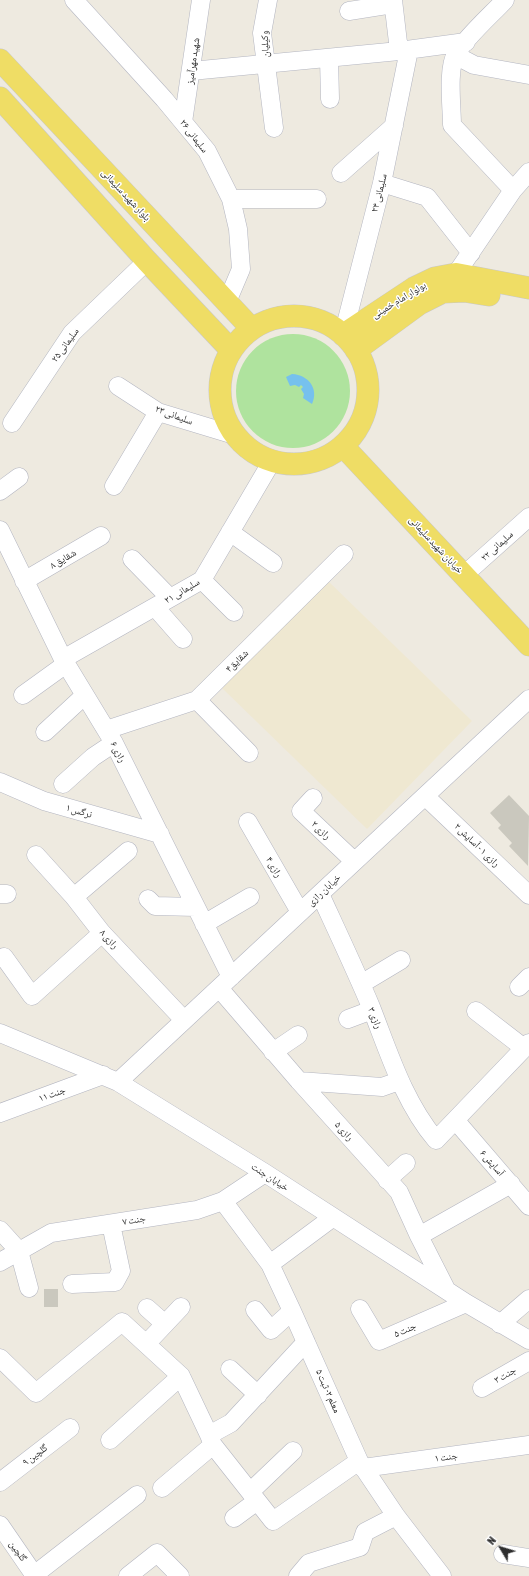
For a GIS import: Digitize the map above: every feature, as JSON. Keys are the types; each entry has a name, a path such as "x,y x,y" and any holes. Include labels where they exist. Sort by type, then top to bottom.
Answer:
{"main road":[{"name":"بلوار شهید سلیمانی","path":"0,60 252,329"},
{"path":"0,98 147,261 231,350"},
{"name":"بولوار امام خمینی","path":"350,342 414,288 435,278 456,274 529,288"},
{"name":"بولوار امام خمینی","path":"350,342 443,292 464,290 529,301"},
{"path":"289,316 308,318 327,324 350,342 365,369 368,390 365,411 356,430 343,446 327,456 309,463 290,464 272,461 251,451 234,435 225,419 220,402 220,384 224,367 231,350 252,329 269,320 289,316"},
{"name":"خیابان شهید سلیمانی","path":"343,446 529,645"}],"street":[{"name":"سلیمانی ۲۶","path":"74,0 207,151 231,199 238,229 241,269 227,302"},
{"name":"شهید مهرآمیز","path":"183,122 201,0"},
{"name":"وکیلیان","path":"268,0 262,33 274,128"},
{"path":"506,0 460,48 451,71 452,125 512,190"},
{"path":"349,11 393,2"},
{"name":"سلیمانی ۲۴","path":"350,342 394,126 404,50 393,2"},
{"path":"191,71 404,50 460,48"},
{"path":"460,48 474,66 529,75"},
{"path":"329,58 330,99"},
{"path":"341,173 394,126"},
{"path":"456,274 512,190 529,172"},
{"path":"382,183 427,197 470,253"},
{"path":"231,199 317,199"},
{"name":"سلیمانی ۲۵","path":"12,423 72,333 147,261"},
{"name":"سلیمانی ۲۳","path":"118,386 158,412 234,435"},
{"path":"114,486 158,412"},
{"name":"سلیمانی ۲۱","path":"23,696 64,661 162,602 202,580 272,461"},
{"path":"0,491 19,477"},
{"name":"سلیمانی ۲۲","path":"464,575 529,517"},
{"name":"رازی ۶","path":"0,530 5,552 24,581 64,661 110,736 160,834 204,924 225,982"},
{"path":"230,532 273,563"},
{"name":"شقایق ۸","path":"24,581 101,536"},
{"name":"شقایق۴","path":"63,784 93,757 110,736 197,700 344,554"},
{"path":"132,559 162,602 183,639"},
{"path":"202,580 234,612"},
{"path":"45,732 85,695"},
{"name":"خیابان رازی","path":"111,1078 184,1020 529,699"},
{"path":"197,700 249,753"},
{"name":"نرگس ۱","path":"0,782 44,801 160,834"},
{"name":"رازی ۱ - آسایش ۲","path":"425,796 529,895"},
{"name":"رازی ۲","path":"313,798 301,812 354,861"},
{"name":"رازی ۴","path":"248,822 300,912"},
{"path":"74,897 128,851"},
{"name":"رازی ۸","path":"36,855 74,897 102,933 184,1020"},
{"name":"رازی ۳","path":"320,894 362,984 399,1081 428,1131 436,1140 456,1121"},
{"path":"204,924 250,897"},
{"path":"148,899 155,906 196,907"},
{"path":"4,957 32,996 102,933"},
{"path":"362,984 401,960"},
{"name":"رازی ۵","path":"225,982 273,1052 399,1192 446,1290"},
{"path":"348,1019 372,1010"},
{"path":"456,1121 526,1045 476,1010"},
{"name":"خیابان جنت","path":"0,1033 111,1078 265,1173 332,1218 466,1303 529,1340"},
{"path":"273,1052 298,1035"},
{"name":"جنت ۱۱","path":"0,1113 111,1078"},
{"path":"299,1081 382,1087 399,1081"},
{"name":"آسایش ۶","path":"456,1121 529,1206"},
{"path":"387,1180 406,1164"},
{"name":"جنت ۷","path":"0,1262 51,1233 198,1210 223,1201 265,1173"},
{"path":"419,1236 511,1184"},
{"name":"معلم ۲- ثبت ۵","path":"223,1201 270,1264 361,1464 396,1516 442,1576"},
{"path":"270,1264 332,1218"},
{"path":"72,1284 115,1282 121,1271 111,1224"},
{"path":"0,1230 19,1251 29,1288"},
{"path":"500,1324 529,1300"},
{"name":"جنت ۵","path":"360,1309 379,1341 466,1303"},
{"path":"147,1343 181,1307"},
{"path":"147,1308 165,1324"},
{"path":"255,1310 271,1330 292,1311"},
{"path":"0,1358 36,1393 122,1322 147,1343 181,1376 211,1440 253,1497 273,1521 361,1464"},
{"path":"162,1488 211,1440 231,1423 306,1342"},
{"name":"جنت ۳","path":"482,1388 529,1362"},
{"path":"230,1369 258,1395"},
{"path":"110,1440 181,1376"},
{"name":"گلچین ۹","path":"0,1482 70,1428"},
{"name":"جنت ۱","path":"361,1464 529,1445"},
{"path":"234,1518 293,1452"},
{"path":"35,1576 137,1495"},
{"path":"298,1576 309,1563 360,1547 365,1532 396,1516"},
{"name":"گلچین","path":"0,1525 35,1576"},
{"path":"128,1576 157,1553 180,1576"},
{"path":"503,1554 529,1558"}],"shaded area":[{"path":"327,580 472,721 367,829 222,688"}],"green space":[{"path":"293,334 304,335 315,339 333,351 345,369 349,380 349,402 345,413 333,431 315,443 304,447 293,448 282,447 271,443 253,431 241,413 237,402 236,391 237,380 241,369 253,351 271,339 282,335"}],"water":[{"path":"292,374 303,377 311,384 314,393 312,404 303,398 304,394 301,389 303,387 301,385 299,387 295,385 290,386 286,377"}],"building":[{"path":"509,795 529,816 528,866 509,846 512,843 498,828 501,825 490,813"},
{"path":"44,1289 58,1289 58,1307 44,1307"}]}
